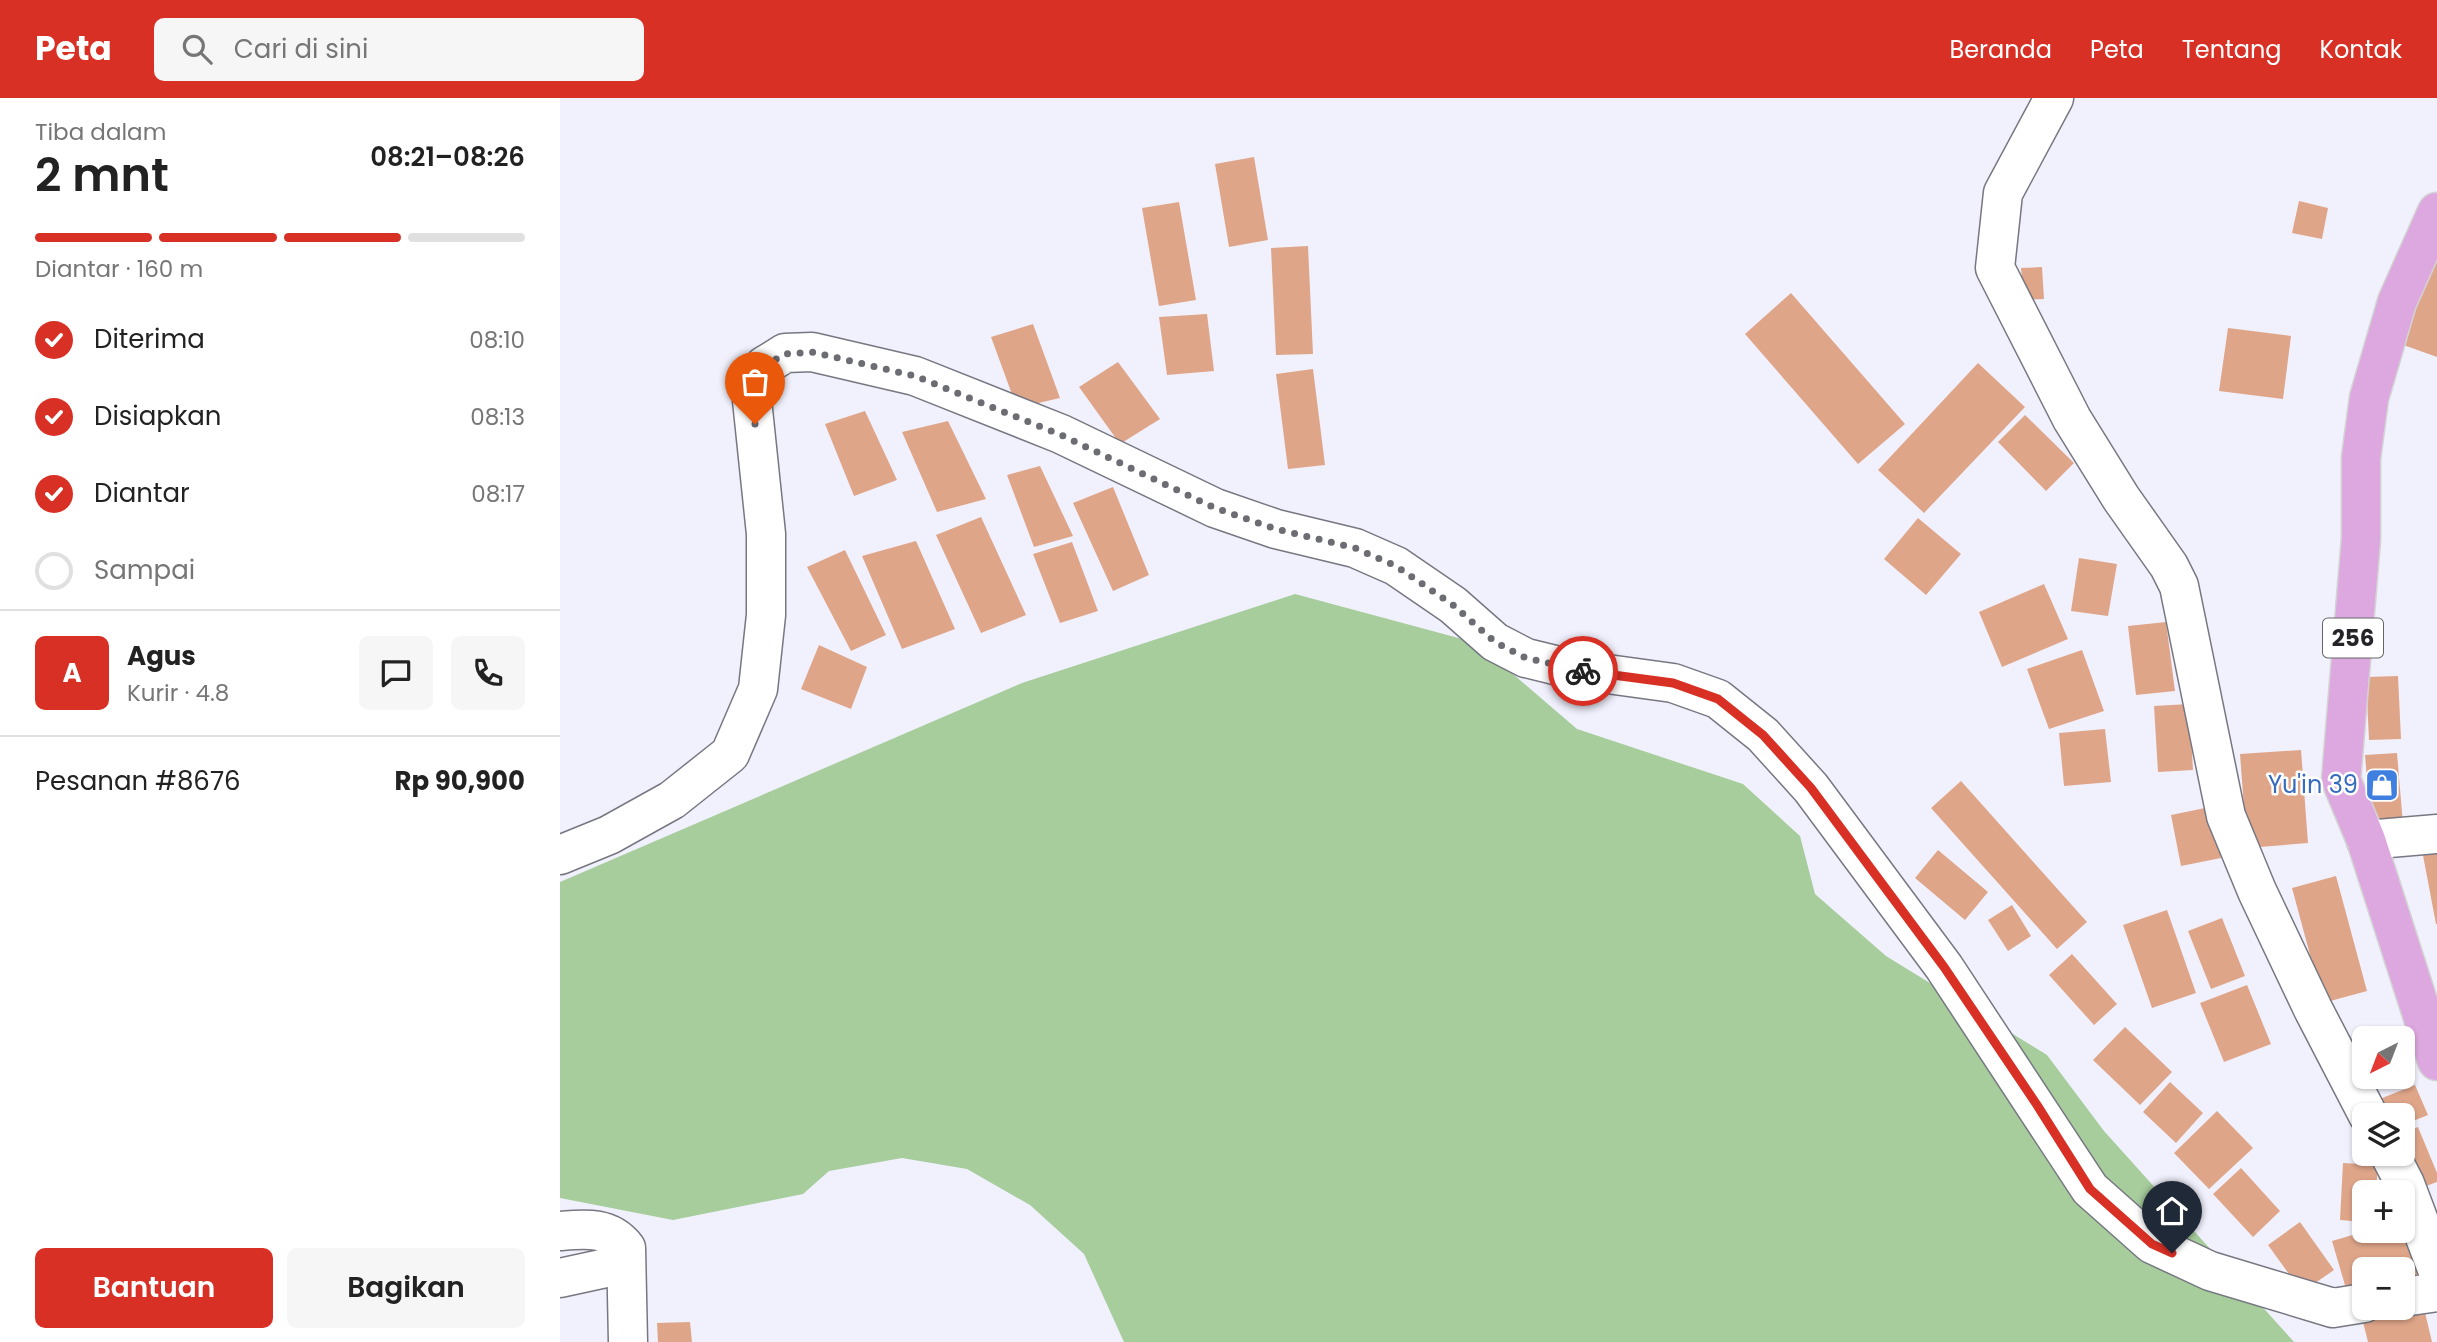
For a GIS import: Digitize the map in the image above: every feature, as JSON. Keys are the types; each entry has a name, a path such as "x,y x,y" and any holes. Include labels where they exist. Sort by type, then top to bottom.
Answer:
{"main road":[{"name":"256","path":"2437,212 2396,302 2369,398 2361,458 2361,539 2342,780 2366,840 2437,1061"}],"street":[{"path":"2054,98 2003,193 1996,268 2073,419 2169,566 2179,586 2226,816 2257,891 2362,1103"},
{"path":"560,855 608,835 672,800 730,754 758,689 766,615 766,534 752,400 754,380 764,366 785,354 812,352 915,376 1061,435 1215,508 1276,529 1355,548 1396,566 1453,605 1495,642 1526,658 1571,670 1673,683 1718,699 1763,735 1819,799 1944,967 2090,1189 2152,1244 2210,1271 2333,1308 2352,1305"},
{"path":"2366,840 2437,834"},
{"path":"2396,1166 2437,1269"},
{"path":"560,1231 602,1231 617,1238 625,1248 628,1342"},
{"path":"560,1278 606,1268 624,1257"},
{"path":"2415,1295 2437,1292"}],"green space":[{"path":"1295,594 1477,643 1577,729 1743,784 1800,836 1815,894 1886,956 2047,1055 2104,1131 2294,1342 1124,1342 1084,1254 1030,1205 967,1169 902,1158 829,1171 803,1194 673,1220 560,1198 560,882 1022,683"}],"building":[{"path":"1254,157 1268,240 1229,247 1215,164"},
{"path":"2299,201 2328,208 2322,239 2292,233"},
{"path":"1179,202 1196,300 1159,306 1142,208"},
{"path":"1308,246 1313,354 1276,355 1271,248"},
{"path":"2437,246 2437,357 2395,342"},
{"path":"2042,267 2044,299 2024,300 2021,268"},
{"path":"1791,293 1905,424 1858,464 1745,334"},
{"path":"1207,314 1214,371 1167,375 1159,317"},
{"path":"1033,324 1060,398 1017,408 991,337"},
{"path":"2228,328 2291,336 2283,399 2219,391"},
{"path":"1118,362 1160,419 1120,444 1079,387"},
{"path":"1978,363 2025,407 1924,513 1878,470"},
{"path":"1313,369 1325,465 1288,469 1276,374"},
{"path":"865,411 897,480 854,496 825,424"},
{"path":"2025,415 2074,463 2046,491 1998,442"},
{"path":"948,421 986,499 937,512 902,432"},
{"path":"1040,466 1073,536 1034,547 1007,475"},
{"path":"1113,487 1149,575 1113,591 1073,503"},
{"path":"981,517 1026,615 981,633 936,535"},
{"path":"1918,518 1961,554 1926,595 1884,559"},
{"path":"916,541 955,629 902,649 862,556"},
{"path":"1072,542 1098,611 1060,623 1033,554"},
{"path":"845,550 886,635 851,651 807,567"},
{"path":"2079,558 2117,564 2108,616 2071,611"},
{"path":"2044,584 2068,639 2002,667 1979,612"},
{"path":"2166,622 2175,691 2136,695 2128,626"},
{"path":"819,645 867,667 851,709 801,689"},
{"path":"2082,650 2104,711 2049,729 2027,669"},
{"path":"2398,676 2401,739 2369,740 2366,677"},
{"path":"2189,704 2193,770 2158,772 2154,706"},
{"path":"2105,729 2111,782 2064,786 2059,733"},
{"path":"2301,750 2308,843 2247,848 2240,754"},
{"path":"2397,753 2403,824 2371,827 2365,755"},
{"path":"1961,781 2087,922 2057,949 1931,808"},
{"path":"2210,807 2221,858 2181,866 2171,815"},
{"path":"2437,847 2437,924 2436,924 2422,850"},
{"path":"1938,850 1988,892 1965,920 1915,878"},
{"path":"2336,876 2367,991 2323,1003 2292,888"},
{"path":"2012,905 2031,936 2008,951 1988,920"},
{"path":"2167,910 2196,993 2152,1008 2123,925"},
{"path":"2222,918 2245,976 2211,989 2188,931"},
{"path":"2072,954 2117,1004 2094,1025 2049,975"},
{"path":"2247,985 2271,1044 2224,1062 2200,1003"},
{"path":"2125,1027 2172,1072 2140,1105 2093,1060"},
{"path":"2170,1082 2203,1113 2176,1143 2143,1112"},
{"path":"2415,1085 2428,1115 2415,1120 2415,1103 2372,1102 2405,1089 2415,1089"},
{"path":"2217,1111 2253,1148 2209,1189 2174,1153"},
{"path":"2418,1127 2437,1173 2437,1182 2418,1189 2409,1166 2415,1166 2415,1128"},
{"path":"2343,1163 2352,1164 2352,1166 2378,1166 2377,1180 2352,1180 2352,1221 2340,1220"},
{"path":"2241,1168 2280,1211 2253,1237 2213,1194"},
{"path":"2300,1222 2334,1270 2302,1292 2268,1245"},
{"path":"2352,1235 2352,1243 2410,1243 2430,1279 2415,1283 2415,1257 2352,1257 2352,1291 2347,1292 2332,1241"},
{"path":"2423,1304 2432,1342 2368,1342 2362,1320 2415,1320 2415,1306"},
{"path":"690,1322 692,1342 658,1342 657,1323"}],"way so far":[{"path":"755,424 752,400 754,380 764,366 785,354 812,352 915,376 1061,435 1215,508 1276,529 1355,548 1396,566 1453,605 1495,642 1526,658 1583,671"}],"place":[{"name":"Yu'in 39","path":"2382,785"}],"route":[{"path":"1583,671 1673,683 1718,699 1763,735 1811,788 1944,967 2090,1189 2152,1244 2172,1253"}]}
